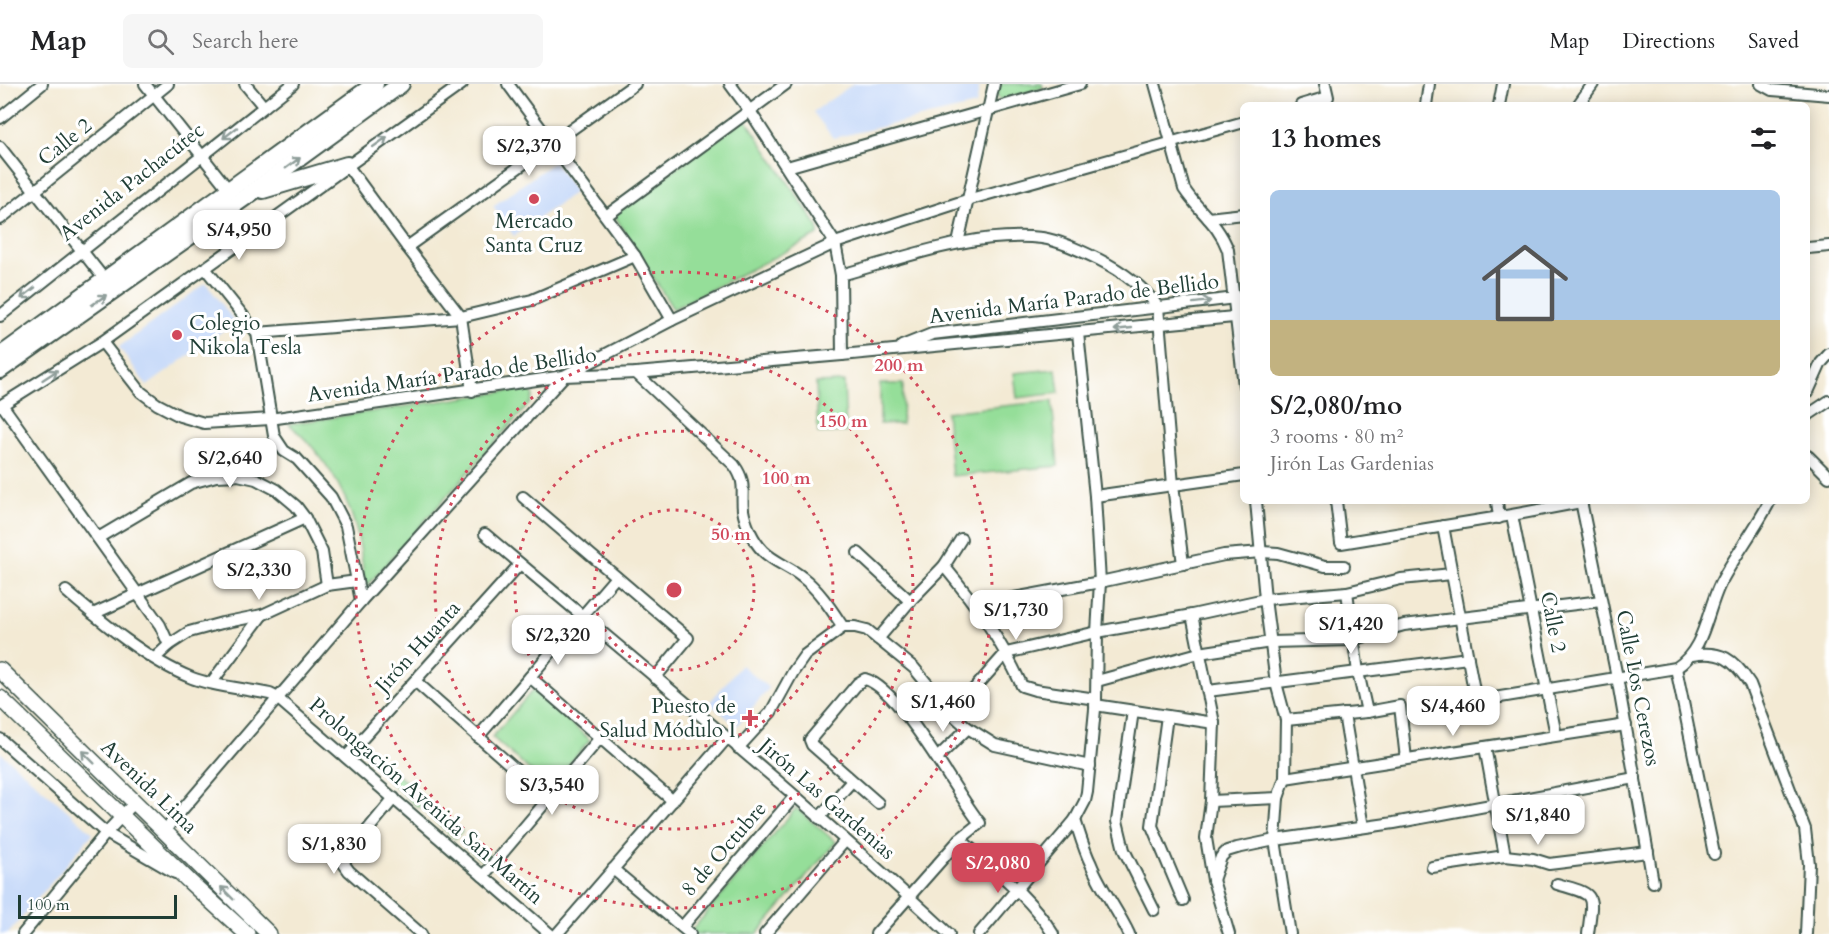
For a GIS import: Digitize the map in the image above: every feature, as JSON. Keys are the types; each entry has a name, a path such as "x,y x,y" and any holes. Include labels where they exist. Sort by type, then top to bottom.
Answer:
{"main road":[{"path":"0,356 375,84"},
{"path":"0,370 251,193 400,84"},
{"path":"251,193 347,165"},
{"name":"Avenida Lima","path":"0,670 269,934"},
{"name":"Avenida Lima","path":"0,698 241,932"}],"street":[{"path":"0,118 42,84"},
{"path":"145,84 228,190"},
{"name":"Calle 2","path":"0,219 168,84"},
{"path":"245,84 264,107"},
{"name":"Avenida Pachacútec","path":"0,316 293,84"},
{"path":"169,645 160,625 139,595 1,406 102,342 462,84"},
{"path":"508,84 635,256 672,320"},
{"path":"406,247 635,84"},
{"path":"730,84 787,167 835,243 841,275 842,355"},
{"path":"606,216 786,84"},
{"path":"958,243 994,84"},
{"path":"787,167 1080,84"},
{"path":"1155,84 1184,189 1222,234 1228,250 1239,297 1240,316"},
{"path":"1311,102 1328,97 1325,84"},
{"path":"1426,102 1429,84"},
{"path":"1500,102 1503,84"},
{"path":"1580,102 1592,84"},
{"path":"1761,84 1772,90 1829,94 1829,104"},
{"path":"164,831 276,697 564,376 672,320 835,243 967,200 1240,123"},
{"path":"0,147 105,280"},
{"path":"347,165 406,247 461,317 472,391"},
{"path":"1208,218 1240,214"},
{"path":"841,275 958,243 1011,237 1044,238 1080,251 1122,271 1142,288 1158,307 1173,485 1183,564"},
{"path":"1810,248 1829,246"},
{"path":"257,333 461,317 532,300 635,256"},
{"path":"205,268 257,333 274,436 284,451 297,459 331,497 346,526 361,601"},
{"name":"Avenida María Parado de Bellido","path":"876,352 905,346 932,334 1239,297"},
{"name":"Avenida María Parado de Bellido","path":"102,342 141,392 157,404 180,416 204,423 270,419 564,376 636,373 876,352 1240,316"},
{"path":"979,934 1075,820 1085,801 1096,702 1100,582 1095,496 1078,333"},
{"path":"1810,388 1821,363 1829,354"},
{"path":"636,373 734,465 744,486 743,511 747,524 763,551 802,577 826,602 843,627"},
{"path":"1810,414 1829,401"},
{"path":"1810,458 1829,477"},
{"path":"98,538 191,483 216,476 238,475 256,479 277,490 296,506 305,518 322,552 327,585"},
{"path":"1095,496 1240,476"},
{"path":"523,497 687,638 655,678"},
{"path":"1256,504 1265,600 1276,682 1286,720 1286,778 1278,798 1275,840 1290,934"},
{"path":"1336,504 1341,543 1499,518 1566,504"},
{"path":"1497,504 1499,518"},
{"name":"Calle Los Cerezos","path":"1582,504 1617,677 1653,882"},
{"path":"1443,526 1476,701 1676,668 1692,655 1698,645 1719,586 1768,504"},
{"name":"Calle 2","path":"1512,515 1556,735"},
{"path":"93,615 305,518"},
{"name":"Jirón Las Gardenias","path":"484,534 727,738 949,934"},
{"path":"878,639 944,567 961,539"},
{"path":"976,604 1100,582 1224,555 1262,552 1284,555 1324,566 1344,566"},
{"path":"858,553 910,602"},
{"name":"Jirón Huanta","path":"346,757 520,564"},
{"path":"944,567 976,604 1006,653 1022,686 1133,711 1214,723"},
{"path":"952,714 1006,653 1097,632 1265,600 1347,592 1401,579 1452,574"},
{"path":"478,737 616,577"},
{"path":"155,658 169,645 189,632 262,615 327,585 357,581"},
{"path":"66,591 93,615 155,658 195,679 276,697"},
{"path":"1347,592 1358,672 1367,712"},
{"path":"1097,681 1199,653 1271,642 1353,640 1404,625 1602,601"},
{"path":"212,682 262,615"},
{"path":"1192,615 1214,723 1211,801 1206,838 1213,880 1229,934"},
{"path":"738,748 771,712 805,655 843,627 855,627 867,630 914,668 952,714 995,746 1090,766"},
{"path":"1692,655 1720,654 1742,670 1750,684 1804,829 1809,864 1806,934"},
{"path":"1208,691 1468,658"},
{"path":"1676,668 1714,854"},
{"path":"530,677 673,801"},
{"path":"876,934 960,840 980,823 937,758 894,702 874,682 866,679 858,683 810,740 812,746 878,803"},
{"path":"415,681 548,798"},
{"name":"Prolongación Avenida San Martín","path":"276,697 550,934"},
{"path":"1286,720 1367,712 1401,706 1406,759"},
{"path":"1133,711 1117,821 1124,849 1154,910"},
{"path":"1344,714 1363,827"},
{"path":"1167,716 1152,826 1183,900"},
{"path":"1286,778 1626,725"},
{"path":"937,758 968,728"},
{"path":"483,876 600,738"},
{"path":"557,934 727,738"},
{"name":"Avenida Lima","path":"0,739 106,833 189,882"},
{"path":"1485,747 1505,856"},
{"path":"1213,880 1221,857 1227,851 1275,840 1496,805 1635,778"},
{"path":"819,818 852,781"},
{"name":"8 de Octubre","path":"686,931 795,797"},
{"path":"393,798 347,855 344,864 349,871 421,934"},
{"path":"1211,801 1278,798"},
{"path":"23,934 106,833 134,803"},
{"path":"1075,820 1090,864 1119,912 1129,934"},
{"path":"960,840 1016,891 1046,923 1053,934"},
{"path":"765,934 845,841"},
{"path":"1432,867 1505,856 1533,859 1549,864 1648,852"},
{"path":"613,869 686,931"},
{"path":"1557,884 1584,891 1589,896 1592,904 1588,934"}],"shaded area":[{"path":"853,84 980,84 976,105 833,138 813,112"},
{"name":"Mercado Santa Cruz","path":"554,162 575,192 514,236 493,206"},
{"name":"Colegio Nikola Tesla","path":"206,283 235,322 147,386 119,347"},
{"path":"741,665 769,688 737,726 709,703"},
{"path":"0,752 93,833 8,934 0,934"}],"green space":[{"path":"1000,84 1042,84 1043,88 1001,100 997,96"},
{"path":"744,120 747,121 818,227 818,235 673,309 616,218 616,211"},
{"path":"1056,369 1059,393 1017,398 1014,373"},
{"path":"844,382 846,432 818,433 816,383"},
{"path":"880,384 903,384 902,424 880,424"},
{"path":"522,389 532,393 530,403 364,589 359,541 345,498 322,459 289,424"},
{"path":"1052,401 1058,466 952,476 946,412"},
{"path":"533,690 590,740 549,787 492,737"},
{"path":"395,775 426,799 418,808 390,782"},
{"path":"433,805 462,831 455,839 426,813"},
{"path":"796,808 836,842 757,934 697,934 692,930"},
{"path":"470,838 490,856 485,861 463,845"}],"place":[{"name":"Mercado Santa Cruz","path":"534,199"},
{"name":"Colegio Nikola Tesla","path":"177,335"},
{"name":"Puesto de Salud Módulo I","path":"750,718"}]}
